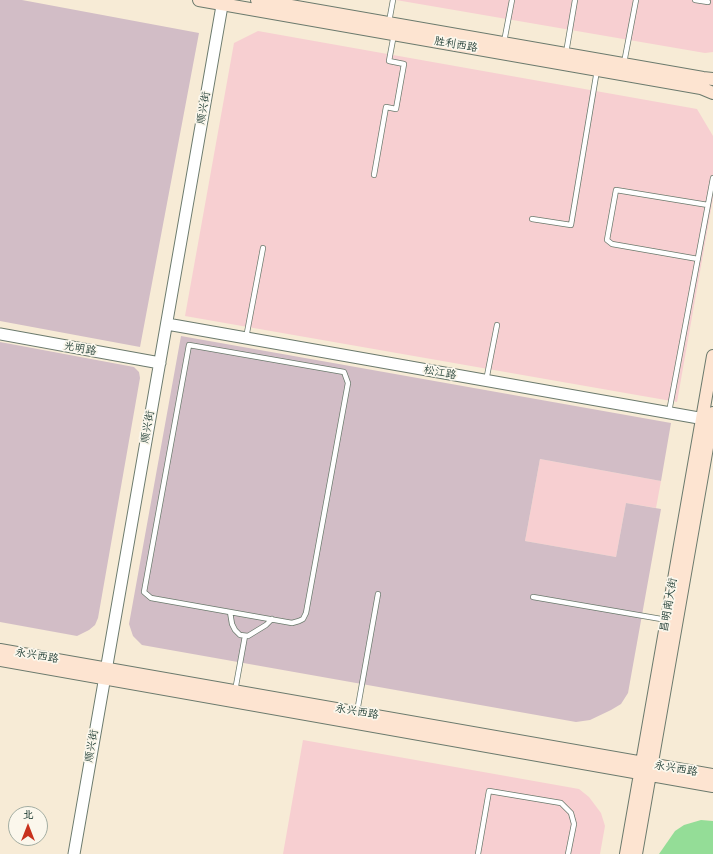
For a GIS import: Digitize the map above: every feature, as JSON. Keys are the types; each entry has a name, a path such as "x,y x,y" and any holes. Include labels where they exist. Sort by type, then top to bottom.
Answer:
{"main road":[{"name":"胜利西路","path":"199,0 223,2 392,29 504,43 624,65 713,79"},
{"name":"胜利西路","path":"257,0 597,70 701,88 713,93"},
{"name":"昌明南大街","path":"626,854 646,769 710,418 713,356"},
{"name":"昌明南大街","path":"636,854 666,620 710,418"},
{"name":"永兴西路","path":"0,650 105,673 646,769 713,775"},
{"name":"永兴西路","path":"0,660 235,691 357,712 646,769 713,786"}],"street":[{"name":"顺兴街","path":"74,854 223,2"},
{"name":"松江路","path":"167,324 486,381 710,418"},
{"name":"光明路","path":"0,334 160,363"}],"lane":[{"path":"374,175 386,107 396,109 404,64 389,61 393,0"},
{"path":"504,43 512,0"},
{"path":"566,54 575,0"},
{"path":"624,65 636,0"},
{"path":"695,0 708,2"},
{"path":"532,219 570,225 597,70"},
{"path":"668,412 713,178"},
{"path":"698,259 612,244 607,240 616,190 708,205"},
{"path":"246,338 263,248"},
{"path":"486,381 497,326"},
{"path":"189,344 344,372 348,383 306,613 303,619 292,623 272,620 151,598 144,592 189,344"},
{"path":"357,712 378,594"},
{"path":"533,597 666,620"},
{"path":"230,612 234,630 240,635 245,636 258,631 272,620"},
{"path":"235,691 245,636"},
{"path":"478,854 489,791 561,803 571,813 574,824 568,854"}],"shaded area":[{"path":"0,0 22,0 199,33 140,347 0,321"},
{"path":"396,0 713,0 713,52 705,53"},
{"path":"258,31 697,109 713,136 713,198 677,402 185,316 234,43"},
{"path":"181,336 671,423 661,481 540,459 525,541 616,557 626,503 661,509 628,693 621,704 590,720 576,722 142,645 133,636 129,624"},
{"path":"0,342 134,367 139,372 140,378 98,618 95,625 77,636 0,622"},
{"path":"540,459 661,481 656,508 626,503 616,557 525,541"},
{"path":"303,740 579,789 589,797 601,813 605,826 600,854 283,854"}],"green space":[{"path":"701,820 713,821 713,854 659,854 675,831 684,825"}]}
